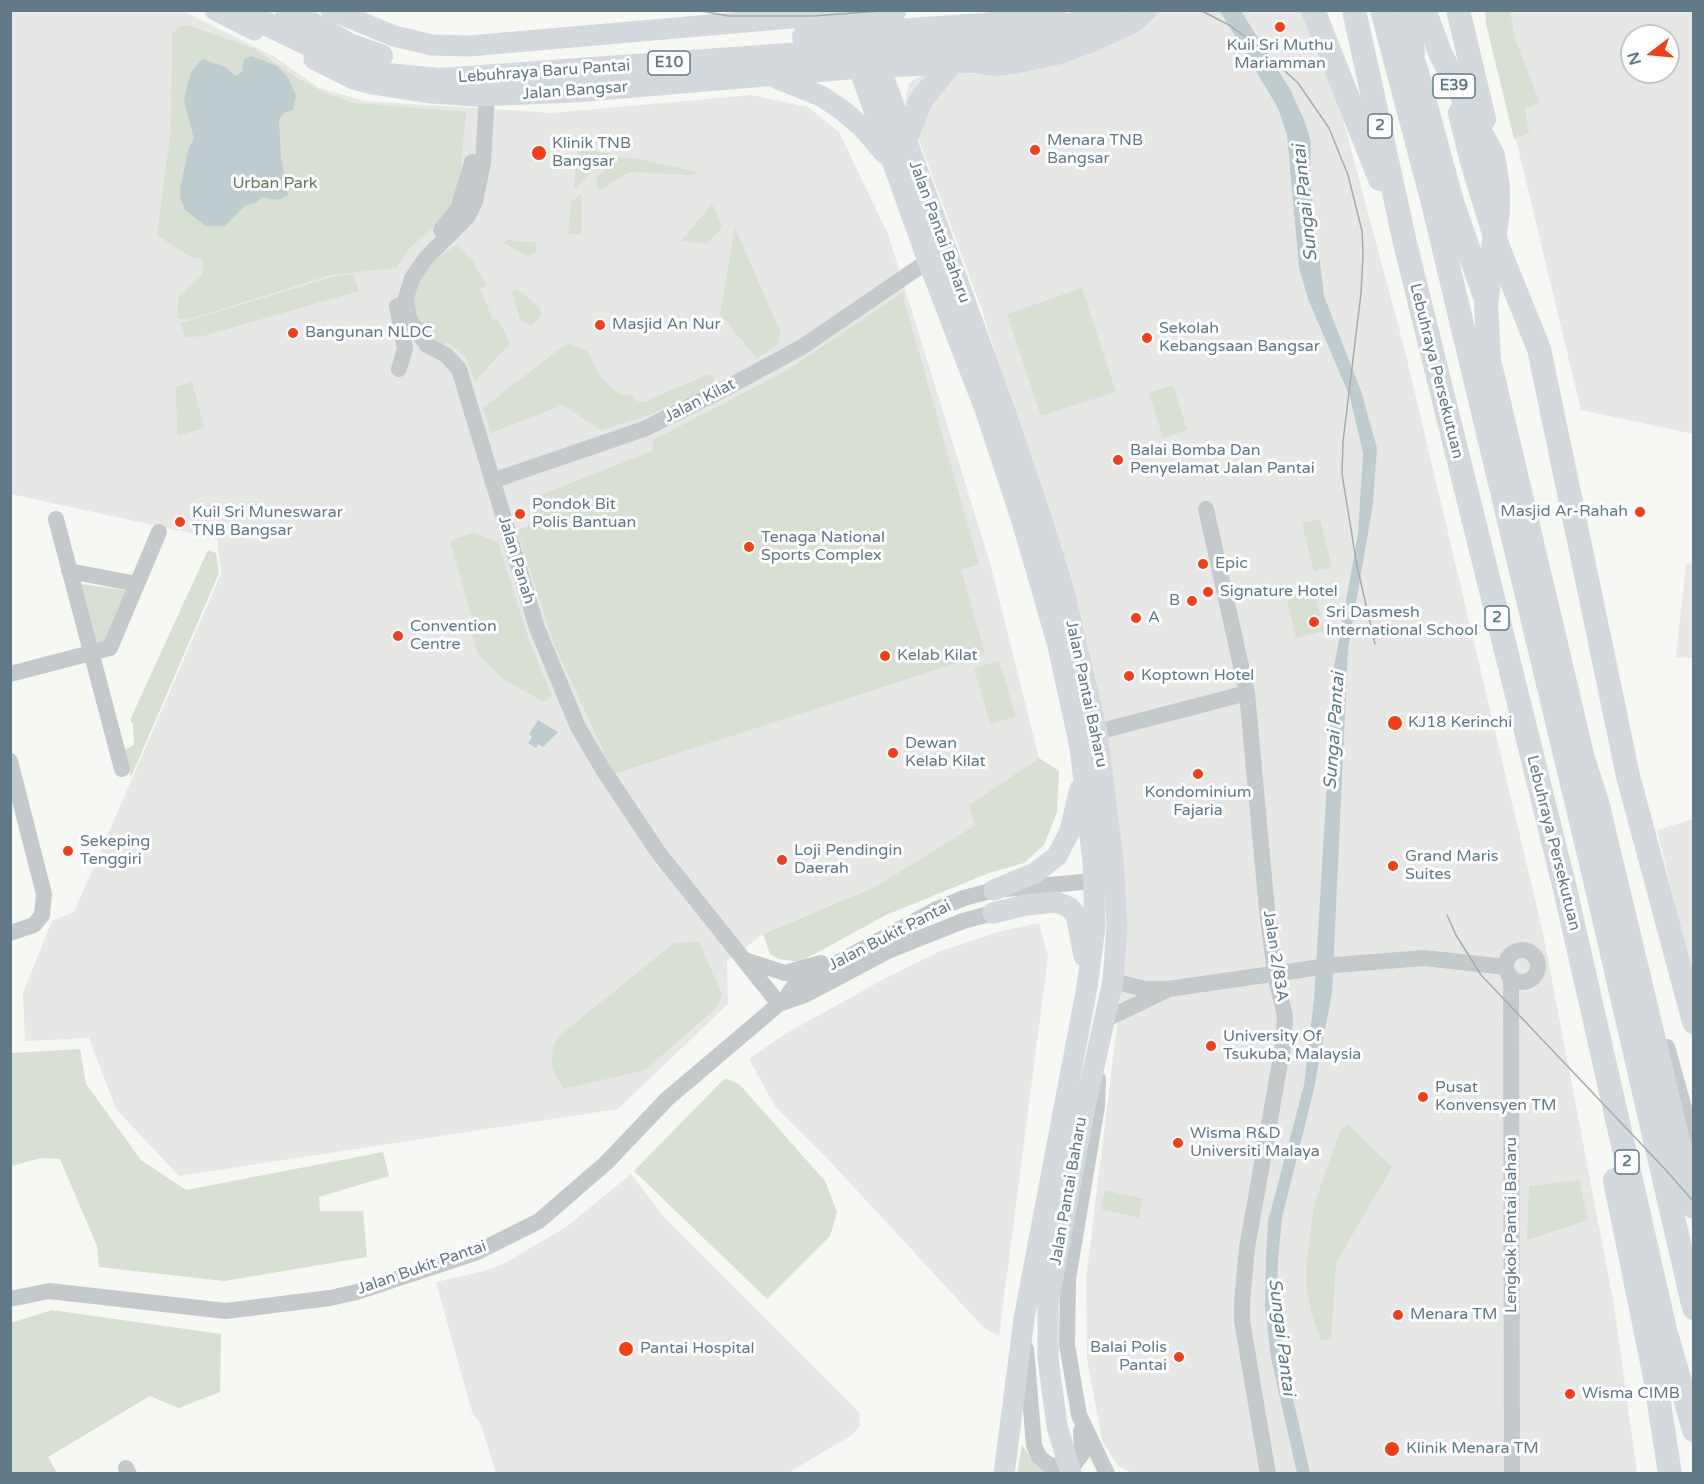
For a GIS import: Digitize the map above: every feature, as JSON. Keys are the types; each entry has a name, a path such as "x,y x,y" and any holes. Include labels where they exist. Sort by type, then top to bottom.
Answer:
{"highway":[{"name":"Lebuhraya Baru Pantai","path":"238,10 341,60 386,75 440,80 1012,39 1061,29 1110,10"},
{"name":"Lebuhraya Baru Pantai","path":"286,10 348,45 380,56 443,66 984,25 1014,21 1056,10"},
{"path":"850,12 895,10"},
{"path":"936,10 917,18 910,38 922,57 952,62"},
{"path":"869,67 973,61 996,64 1060,52 1133,21 1145,10"},
{"name":"Lebuhraya Persekutuan","path":"1354,10 1405,243 1565,889 1665,1330 1694,1430"},
{"name":"Lebuhraya Persekutuan","path":"1382,10 1432,199 1596,884 1694,1308"},
{"path":"1394,10 1416,69 1452,202 1499,339 1515,399 1598,761 1597,802"},
{"path":"1407,10 1416,69"},
{"path":"1424,10 1482,159 1498,187 1498,210 1486,304 1486,343 1583,759 1597,802 1694,1207"},
{"name":"E39","path":"1436,10 1482,159"},
{"name":"E39","path":"1458,10 1482,159"},
{"path":"1315,16 1405,243"},
{"path":"906,138 927,90 940,80 952,62"},
{"path":"1482,159 1499,250 1539,349 1628,776 1694,1022"},
{"path":"1562,664 1594,830 1596,884"},
{"path":"1588,994 1610,1158 1654,1377 1670,1473"},
{"path":"1673,1221 1694,1290"}],"main road":[{"name":"Jalan Bangsar","path":"215,10 354,79 394,88 482,96 773,77 869,67"},
{"path":"331,10 394,36 432,45 469,46 850,12"},
{"name":"Jalan Pantai Baharu","path":"850,12 869,67 895,166 928,261 986,412 1022,521 1057,642 1105,880 1117,927 1113,981 1084,1107 1048,1304 1048,1359 1057,1426 1071,1473"},
{"path":"795,18 816,26 826,44 825,56 820,63 803,74"},
{"name":"Jalan Pantai Baharu","path":"869,67 906,138 1040,514 1063,588 1097,732 1105,880 1024,1319 1004,1473"},
{"path":"773,77 798,85 842,110 868,133 895,166"},
{"path":"994,890 1035,873 1058,856 1070,831 1084,774"},
{"path":"993,912 1056,902 1069,907 1076,915 1083,939 1087,987"}],"street":[{"name":"Jalan Panah","path":"399,369 405,349 397,303 400,279 406,267 458,229 475,202 483,163 482,96"},
{"name":"Jalan Panah","path":"422,255 408,288 409,320 427,345 446,355 459,369 545,650 578,727 604,771 658,852 781,1003"},
{"name":"Jalan Kilat","path":"492,482 614,440 671,416 776,362 928,261"},
{"name":"Jalan 2/83A","path":"1206,509 1247,693 1275,974 1285,1016 1283,1046 1248,1248 1242,1302 1242,1321 1268,1473"},
{"path":"56,519 122,770"},
{"path":"10,674 110,648 159,532"},
{"path":"69,571 137,584"},
{"path":"1097,732 1247,693"},
{"path":"10,761 44,894 42,915 34,925 10,933"},
{"name":"Jalan Bukit Pantai","path":"10,1299 49,1291 226,1311 330,1298 455,1261 539,1221 606,1163 667,1099 781,1003 794,986 935,910 994,890 1105,880"},
{"name":"Jalan Bukit Pantai","path":"781,1003 805,995 890,950 963,921 993,912"},
{"path":"745,959 785,973 862,949"},
{"name":"Lengkok Pantai Baharu","path":"1275,974 1335,965 1424,958 1509,972 1512,1473"},
{"path":"1113,981 1145,989 1168,989 1275,974"},
{"path":"1640,981 1655,1002 1694,1144"},
{"path":"1104,1020 1168,989"},
{"path":"1024,1319 1034,1445 1039,1457 1058,1468 1075,1463 1082,1454 1079,1415 1067,1346 1068,1279 1097,1106 1097,1054"},
{"path":"1079,1415 1107,1473"}],"shaded area":[{"path":"11,11 183,11 275,57 319,88 365,101 551,113 752,95 808,107 839,132 888,234 990,563 1039,758 970,805 975,825 875,887 763,934 727,961 728,1004 618,1109 179,1176 116,1109 89,1038 25,1041 23,993 52,921 74,912 221,574 217,539 11,494"},
{"path":"1157,11 1314,11 1404,347 1543,933 1614,1305 1637,1473 1132,1473 1117,1465 1102,1440 1087,1359 1086,1279 1123,976 1044,509 982,310 905,102 909,83 923,74 993,74 1148,19"},
{"path":"1485,11 1693,11 1693,434 1581,410"},
{"path":"1686,563 1693,564 1693,658 1676,657"},
{"path":"1693,819 1693,981 1657,830"},
{"path":"1039,923 1048,957 999,1336 984,1328 825,1156 775,1106 749,1059 785,1034 884,979 941,951 1001,931"},
{"name":"Pantai Hospital","path":"631,1174 664,1217 859,1412 860,1426 852,1435 788,1473 496,1473 481,1425 472,1412 436,1282 485,1271 505,1263 566,1227"}],"green space":[{"path":"1485,11 1510,11 1515,39 1540,103 1525,108 1529,133 1514,139 1486,24"},
{"name":"Urban Park","path":"187,25 253,48 299,79 325,93 356,103 466,112 459,186 445,216 410,248 396,268 331,275 187,320 178,318 178,298 202,275 203,259 190,257 157,235 171,129 172,35 180,26"},
{"path":"578,151 610,153 574,190 576,157"},
{"path":"620,157 698,172 694,175 629,172 598,191 596,179 609,164"},
{"path":"581,194 581,234 568,234 571,202"},
{"path":"712,204 722,227 707,244 681,241"},
{"path":"735,228 780,331 779,343 757,358 720,315"},
{"path":"507,240 535,242 537,251 528,257 505,244"},
{"path":"456,245 472,260 487,286 480,289 493,320 497,318 510,343 475,381 466,357 448,343 435,344 421,334 413,307 417,283 433,262"},
{"path":"353,274 359,291 203,336 185,337 181,323 332,277"},
{"path":"1082,288 1116,392 1041,416 1007,314"},
{"path":"518,290 539,307 542,315 531,326 520,320 512,292"},
{"name":"Tenaga National Sports Complex","path":"902,293 979,564 961,570 985,654 614,774 554,644 517,530 529,526 538,496 652,451 653,440 786,371"},
{"path":"569,344 587,351 600,376 611,387 624,396 631,394 637,401 644,402 709,374 714,377 714,382 711,387 650,415 601,430 563,405 491,433 483,408"},
{"path":"192,382 204,428 177,436 176,387"},
{"path":"1173,385 1187,430 1163,438 1149,393"},
{"path":"1320,519 1332,567 1314,571 1302,523"},
{"path":"474,533 498,542 530,643 552,696 548,700 542,701 506,681 477,653 472,634 475,628 450,542"},
{"path":"208,550 216,553 219,573 131,777 124,750 134,745 133,724 130,720"},
{"path":"81,584 130,591 104,645 98,646"},
{"path":"1314,588 1324,631 1296,638 1286,595"},
{"path":"999,661 1016,717 990,724 974,668"},
{"path":"1039,758 1059,771 1057,812 1044,845 1024,863 989,873 886,915 800,962 779,959 770,954 763,934 875,887 975,825 969,805"},
{"path":"699,942 722,995 715,1009 645,1070 563,1089 551,1066 553,1047 558,1037 674,943"},
{"path":"80,1049 86,1084 141,1160 186,1190 383,1152 389,1176 319,1197 320,1211 363,1211 367,1257 224,1281 99,1267 97,1246 60,1159 41,1158 11,1166 11,1053"},
{"path":"728,1079 739,1084 825,1181 837,1212 830,1236 767,1299 634,1171 723,1080"},
{"path":"1348,1124 1392,1167 1336,1263 1331,1339 1321,1341 1311,1312 1307,1291 1307,1258 1314,1205 1340,1131"},
{"path":"1579,1180 1588,1220 1527,1240 1529,1186"},
{"path":"1105,1190 1143,1199 1139,1218 1101,1209"},
{"path":"52,1310 221,1334 220,1392 179,1408 150,1396 48,1457 57,1473 11,1473 11,1323"},
{"path":"1022,1445 1037,1466 1050,1473 1017,1474"}],"water":[{"name":"Sungai Pantai","path":"1220,11 1241,11 1290,89 1305,122 1311,143 1310,180 1324,296 1361,391 1377,448 1373,504 1348,649 1332,993 1314,1089 1282,1218 1278,1260 1277,1305 1283,1355 1310,1473 1297,1473 1271,1358 1265,1306 1266,1256 1268,1221 1304,1085 1314,999 1334,667 1358,534 1363,453 1350,397 1308,299 1299,267 1287,135 1278,108"},
{"path":"251,56 277,66 288,77 296,96 293,110 284,113 279,120 281,157 288,195 278,200 262,197 255,203 246,205 225,226 206,226 185,210 181,200 180,189 189,147 194,139 184,100 187,86 191,73 202,59 225,67 235,76 242,72 244,59"},
{"path":"538,720 558,732 543,747 538,744 536,748 528,743 532,737 529,734"}],"tram line":[{"path":"697,10 728,16 813,16 894,10"},
{"path":"1200,10 1229,25 1257,45 1298,83 1329,128 1348,175 1362,231 1363,254 1361,293 1343,442 1342,474 1357,566 1375,644"},
{"path":"1447,915 1456,935 1481,975 1694,1202"}],"place":[{"name":"Kuil Sri Muthu Mariamman","path":"1280,27"},
{"name":"Menara TNB Bangsar","path":"1035,150"},
{"name":"Klinik TNB Bangsar","path":"539,153"},
{"name":"Masjid An Nur","path":"600,325"},
{"name":"Bangunan NLDC","path":"293,333"},
{"name":"Sekolah Kebangsaan Bangsar","path":"1147,338"},
{"name":"Balai Bomba Dan Penyelamat Jalan Pantai","path":"1118,460"},
{"name":"Masjid Ar-Rahah","path":"1640,512"},
{"name":"Pondok Bit Polis Bantuan","path":"520,514"},
{"name":"Kuil Sri Muneswarar TNB Bangsar","path":"180,522"},
{"name":"Tenaga National Sports Complex","path":"749,547"},
{"name":"Epic","path":"1203,564"},
{"name":"Signature Hotel","path":"1208,592"},
{"name":"B","path":"1192,601"},
{"name":"A","path":"1136,618"},
{"name":"Sri Dasmesh International School","path":"1314,622"},
{"name":"Convention Centre","path":"398,636"},
{"name":"Kelab Kilat","path":"885,656"},
{"name":"Koptown Hotel","path":"1129,676"},
{"name":"KJ18 Kerinchi","path":"1395,723"},
{"name":"Dewan Kelab Kilat","path":"893,753"},
{"name":"Kondominium Fajaria","path":"1198,774"},
{"name":"Sekeping Tenggiri","path":"68,851"},
{"name":"Loji Pendingin Daerah","path":"782,860"},
{"name":"Grand Maris Suites","path":"1393,866"},
{"name":"University Of Tsukuba, Malaysia","path":"1211,1046"},
{"name":"Pusat Konvensyen TM","path":"1423,1097"},
{"name":"Wisma R&D Universiti Malaya","path":"1178,1143"},
{"name":"Menara TM","path":"1398,1315"},
{"name":"Pantai Hospital","path":"626,1349"},
{"name":"Balai Polis Pantai","path":"1179,1357"},
{"name":"Wisma CIMB","path":"1570,1394"},
{"name":"Klinik Menara TM","path":"1392,1449"}]}
